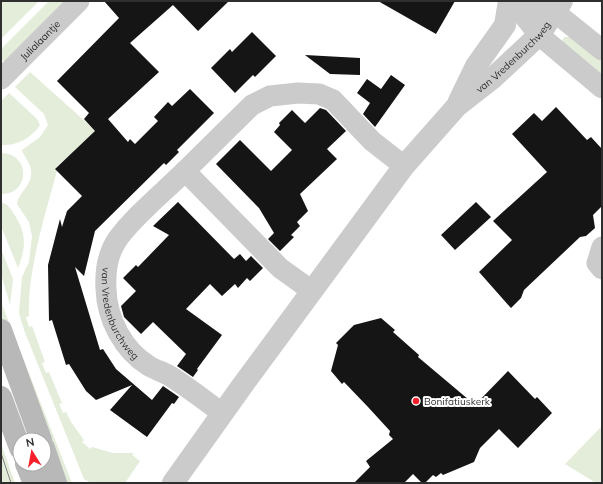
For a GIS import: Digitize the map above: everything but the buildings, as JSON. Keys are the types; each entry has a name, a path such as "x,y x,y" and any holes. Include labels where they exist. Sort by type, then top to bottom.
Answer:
{"main road":[{"path":"1,330 38,432"},
{"path":"1,397 14,432"},
{"path":"52,471 56,483"},
{"path":"29,472 34,483"}],"street":[{"name":"Julialaantje","path":"1,79 79,1"},
{"name":"van Vredenburchweg","path":"457,106 476,66 505,25 509,1"},
{"path":"512,1 539,35 602,88"},
{"path":"521,1 559,7 602,50"},
{"name":"van Vredenburchweg","path":"173,483 222,413 404,166 457,106 494,76 539,35 559,7"},
{"name":"van Vredenburchweg","path":"222,413 171,377 147,365 119,335 108,307 106,270 116,242 127,228 252,105 270,96 298,93 319,94 332,100 372,141 404,166"},
{"path":"185,171 280,268 312,291"},
{"path":"602,247 597,263 602,269"}],"green space":[{"path":"1,1 39,1 1,39"},
{"path":"49,1 70,1 8,60 1,61 1,49"},
{"path":"564,37 572,37 602,61 602,80 561,43"},
{"path":"30,72 96,131 55,168 57,171 42,225 34,262 29,299 29,316 26,317 29,327 32,326 45,362 42,363 46,373 49,372 62,403 59,404 63,413 66,412 71,422 84,440 82,442 90,449 92,447 113,453 134,453 132,455 140,461 125,483 91,483 84,479 24,330 19,313 22,277 29,262 32,236 29,222 17,204 20,195 28,184 31,176 30,167 22,150 40,137 48,125 44,114 15,87"},
{"path":"9,93 37,119 40,125 32,134 18,143 1,145 1,101"},
{"path":"1,153 11,155 18,160 22,166 22,181 11,193 1,194"},
{"path":"1,202 12,210 23,234 23,254 18,268 1,226"},
{"path":"1,249 13,279 10,305 1,274"},
{"path":"1,302 52,432 45,432 1,317"},
{"path":"600,428 602,430 602,483 596,483 565,464"},
{"path":"52,432 72,483 64,483 52,451"},
{"path":"1,441 2,446 15,483 1,483"}],"tram line":[{"path":"1,453 11,483"}],"place":[{"name":"Bonifatiuskerk","path":"416,401"}]}
